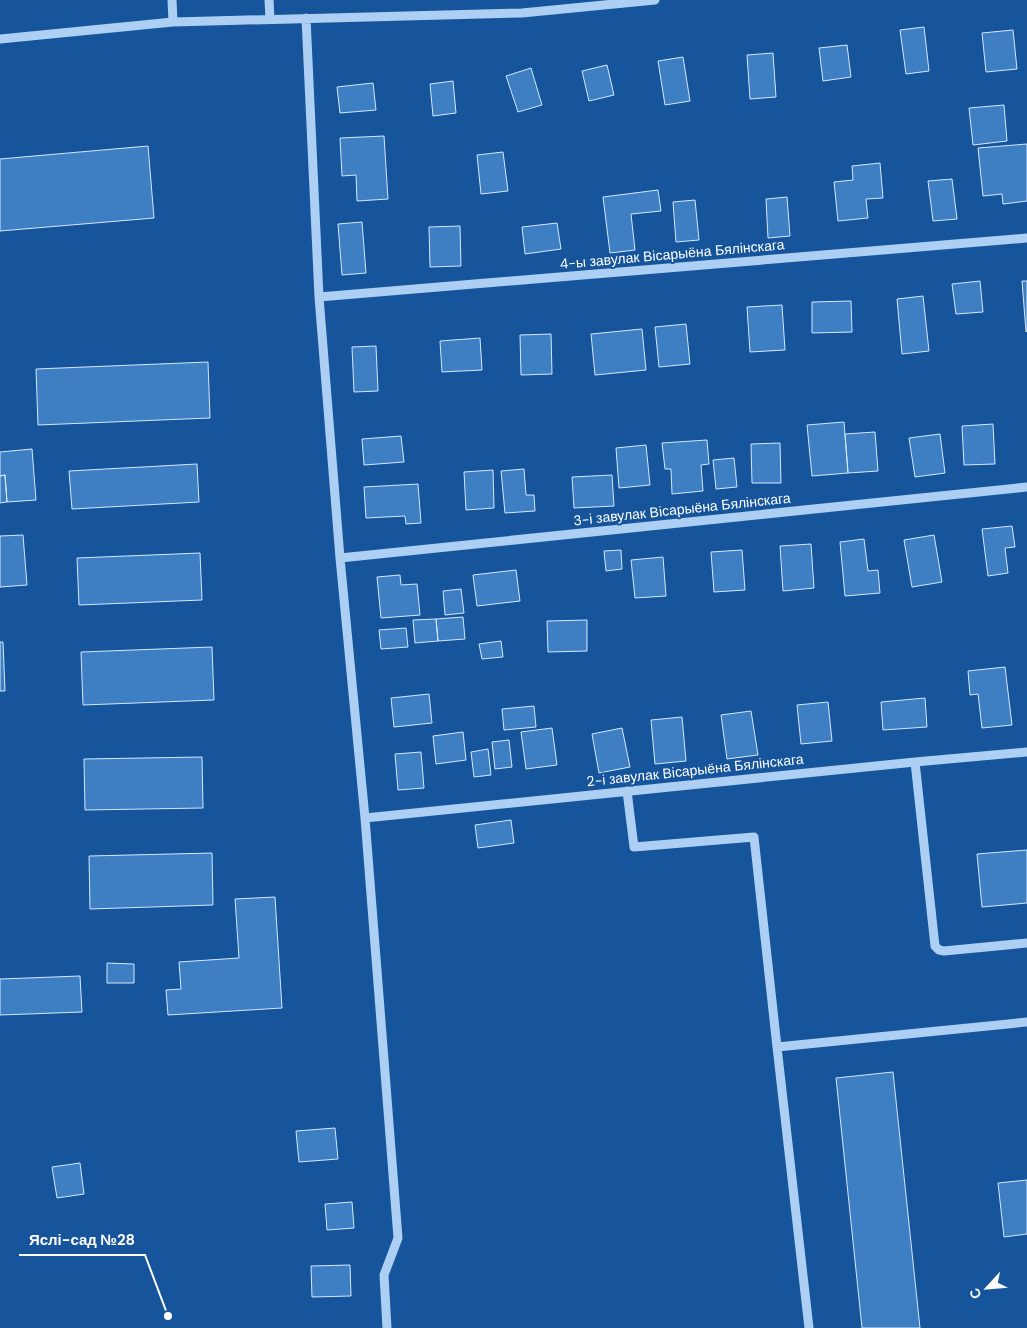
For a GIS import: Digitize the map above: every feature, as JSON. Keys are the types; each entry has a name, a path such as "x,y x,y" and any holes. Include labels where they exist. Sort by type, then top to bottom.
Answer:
{"street":[{"path":"172,0 173,22"},
{"path":"269,0 270,18"},
{"path":"0,39 173,22 522,13 655,0"},
{"path":"306,18 319,297 340,558 365,818 398,1238 384,1275 387,1328"},
{"name":"4-ы завулак Вісарыёна Бялінскага","path":"319,297 1027,238"},
{"name":"3-і завулак Вісарыёна Бялінскага","path":"340,558 1027,488"},
{"name":"2-і завулак Вісарыёна Бялінскага","path":"365,818 1027,752"},
{"path":"914,762 935,946 939,950 944,951 1027,943"},
{"path":"627,791 634,847 754,837 808,1328"},
{"path":"776,1047 1027,1022"}],"building":[{"path":"924,27 929,71 906,74 900,30"},
{"path":"1013,30 1017,69 986,72 982,33"},
{"path":"847,45 851,77 823,81 819,48"},
{"path":"773,53 776,97 750,99 747,55"},
{"path":"683,57 690,101 665,105 658,61"},
{"path":"607,65 614,95 589,101 582,71"},
{"path":"531,68 542,105 518,112 506,76"},
{"path":"453,81 456,113 433,116 430,84"},
{"path":"373,83 376,110 340,113 337,87"},
{"path":"1004,105 1007,141 973,145 969,108"},
{"path":"384,136 388,199 357,201 356,175 342,176 340,138"},
{"path":"1027,144 1027,201 1003,204 1002,194 983,196 978,148"},
{"path":"148,146 154,218 0,231 0,159"},
{"path":"503,152 508,191 481,194 477,155"},
{"path":"880,163 883,198 866,199 868,218 838,221 834,182 853,180 852,166"},
{"path":"952,179 957,219 933,221 928,181"},
{"path":"658,190 661,211 631,214 635,250 610,253 603,197"},
{"path":"787,197 790,236 768,238 766,199"},
{"path":"695,200 699,240 676,242 673,202"},
{"path":"362,222 366,273 342,275 338,224"},
{"path":"557,223 561,249 525,254 522,227"},
{"path":"460,226 461,266 430,267 429,227"},
{"path":"980,281 983,312 956,314 952,284"},
{"path":"1022,281 1027,281 1026,332"},
{"path":"923,296 929,351 902,354 897,299"},
{"path":"851,301 852,332 812,333 812,302"},
{"path":"782,305 785,350 750,352 747,307"},
{"path":"686,324 690,364 659,367 655,327"},
{"path":"642,329 646,370 595,375 591,334"},
{"path":"551,334 552,374 521,375 520,335"},
{"path":"480,338 482,370 442,372 440,341"},
{"path":"376,346 378,391 354,392 352,347"},
{"path":"208,362 210,418 38,425 36,369"},
{"path":"844,422 848,473 812,476 807,425"},
{"path":"993,424 995,464 964,465 962,426"},
{"path":"875,432 878,471 848,473 845,434"},
{"path":"940,434 945,473 915,477 909,438"},
{"path":"401,436 404,462 364,465 362,439"},
{"path":"707,440 709,464 701,465 703,491 672,494 671,469 665,469 662,443"},
{"path":"780,443 781,483 752,483 751,444"},
{"path":"646,445 650,485 619,488 616,448"},
{"path":"32,449 36,500 7,502 5,475 0,476 0,452"},
{"path":"734,458 737,487 716,489 713,460"},
{"path":"197,464 199,502 72,509 69,471"},
{"path":"524,469 526,495 534,495 535,511 505,513 501,471"},
{"path":"493,470 494,508 466,510 464,472"},
{"path":"5,475 7,502 0,503 0,476"},
{"path":"612,475 614,506 574,508 572,477"},
{"path":"418,484 421,523 406,524 405,516 366,518 364,487"},
{"path":"1012,526 1015,547 1005,548 1008,573 988,576 982,529"},
{"path":"23,535 27,585 0,587 0,536"},
{"path":"934,535 942,582 912,587 904,540"},
{"path":"864,539 868,571 878,570 880,593 845,596 840,542"},
{"path":"811,544 814,588 783,591 780,546"},
{"path":"621,550 622,569 606,571 604,551"},
{"path":"742,550 745,590 714,592 711,552"},
{"path":"200,553 202,600 79,605 77,558"},
{"path":"663,557 666,596 635,598 631,560"},
{"path":"516,570 520,601 477,606 473,575"},
{"path":"400,575 401,585 417,584 420,615 381,618 377,577"},
{"path":"461,589 464,613 445,615 443,591"},
{"path":"463,617 465,639 438,641 436,619"},
{"path":"436,619 438,641 415,643 413,620"},
{"path":"587,620 587,651 548,652 547,621"},
{"path":"406,628 408,647 381,649 379,630"},
{"path":"501,641 503,657 482,659 479,644"},
{"path":"0,642 3,642 5,691 0,691"},
{"path":"212,647 214,700 83,705 81,652"},
{"path":"1005,667 1012,725 982,728 978,694 970,695 968,671"},
{"path":"429,694 432,723 394,727 391,698"},
{"path":"925,698 927,727 883,730 881,702"},
{"path":"828,702 832,741 801,744 797,705"},
{"path":"534,706 536,727 504,730 502,709"},
{"path":"751,711 758,755 727,759 721,715"},
{"path":"682,717 686,761 655,764 651,720"},
{"path":"552,728 557,765 526,769 521,732"},
{"path":"622,728 630,767 599,773 592,734"},
{"path":"463,732 466,760 436,764 433,736"},
{"path":"509,740 512,767 495,769 492,742"},
{"path":"488,749 491,775 474,777 471,752"},
{"path":"421,752 424,788 398,790 395,754"},
{"path":"202,757 203,808 85,810 84,759"},
{"path":"511,820 514,843 478,848 475,825"},
{"path":"1027,850 1027,903 982,907 977,854"},
{"path":"212,853 213,905 90,909 89,856"},
{"path":"275,897 282,1008 168,1015 166,990 181,989 179,962 239,958 235,899"},
{"path":"107,963 134,964 134,983 107,983"},
{"path":"80,976 82,1012 0,1015 0,979"},
{"path":"893,1072 920,1328 862,1328 836,1078"},
{"path":"335,1128 338,1159 299,1162 296,1131"},
{"path":"80,1163 84,1194 57,1198 52,1167"},
{"path":"1027,1180 1027,1234 1004,1237 998,1183"},
{"path":"352,1202 354,1228 327,1230 325,1204"},
{"path":"350,1265 351,1296 312,1297 311,1266"}],"place":[{"name":"Яслі-сад №28","path":"168,1316"}]}
